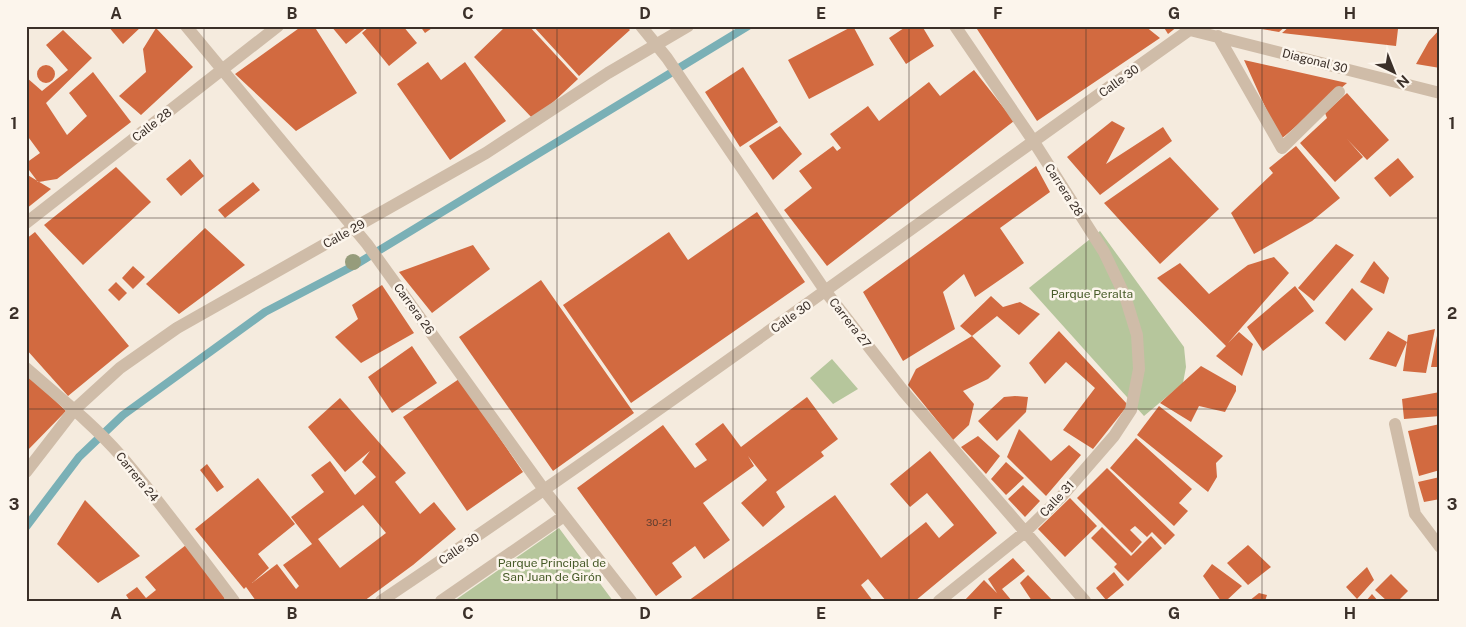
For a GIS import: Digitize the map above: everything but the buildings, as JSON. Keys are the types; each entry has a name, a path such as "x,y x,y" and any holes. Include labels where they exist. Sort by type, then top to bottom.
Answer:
{"street":[{"name":"Carrera 26","path":"186,26 367,244 545,491 631,601"},
{"name":"Calle 28","path":"26,223 278,26"},
{"name":"Carrera 27","path":"640,26 658,45 826,292 904,392 1085,601"},
{"name":"Calle 29","path":"26,472 74,410 120,368 177,328 486,153 608,72 658,45 688,26"},
{"name":"Carrera 28","path":"955,26 1034,142 1104,252 1121,287 1137,335 1139,369"},
{"name":"Calle 30","path":"381,601 545,491 826,292 1192,28"},
{"name":"Diagonal 30","path":"1192,28 1440,93"},
{"path":"1218,36 1282,148 1339,92"},
{"name":"Carrera 24","path":"26,368 92,426 121,456 184,534 234,601"},
{"name":"Calle 31","path":"938,601 1025,532 1061,497 1124,423 1131,410 1139,369"},
{"path":"1395,424 1415,514 1440,547"},
{"path":"441,601 564,516"}],"green space":[{"name":"Parque Peralta","path":"1100,231 1184,347 1186,367 1183,383 1144,416 1029,288"},
{"path":"832,359 858,389 833,404 810,378"},
{"name":"Parque Principal de San Juan de Girón","path":"559,528 613,601 454,601"}],"waterway":[{"path":"26,527 79,457 123,415 265,312 355,265 748,26"}]}
